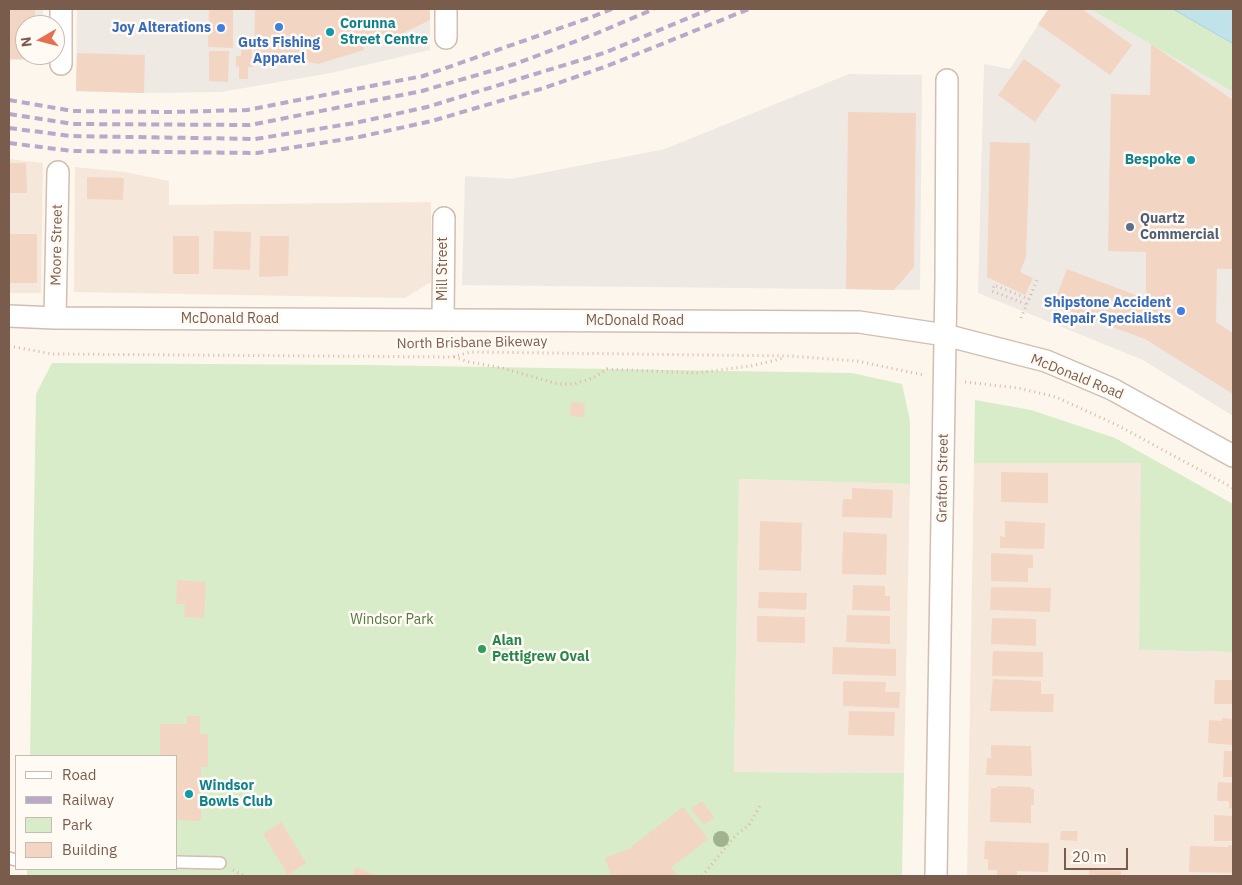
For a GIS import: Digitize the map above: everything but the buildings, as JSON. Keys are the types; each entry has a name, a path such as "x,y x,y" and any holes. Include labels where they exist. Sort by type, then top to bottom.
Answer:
{"street":[{"path":"446,9 446,38"},
{"name":"Grafton Street","path":"936,876 945,335 947,80"},
{"name":"Moore Street","path":"55,318 58,172"},
{"name":"Mill Street","path":"443,320 444,218"},
{"name":"McDonald Road","path":"9,316 55,318 859,322 945,335 1046,361 1112,388 1233,456"}],"lane":[{"path":"178,862 220,863"}],"path":[{"path":"1021,318 1036,280"},
{"path":"1026,304 992,291 994,285 1029,299"},
{"name":"North Brisbane Bikeway","path":"9,346 52,354 454,357 470,352 789,356 857,361 926,375"},
{"path":"454,357 558,384 574,384 593,378 607,369 696,373 751,366 789,356"},
{"path":"962,382 1018,388 1056,397 1117,425 1233,488"},
{"path":"702,876 736,835 749,825 761,804"},
{"path":"239,873 245,876"}],"shaded area":[{"path":"9,9 43,9 43,15 15,15 15,60 9,60"},
{"path":"77,9 430,9 430,50 331,73 221,92 144,93 76,91"},
{"path":"1048,9 1090,9 1233,92 1233,416 1143,360 978,293 984,64 1010,69"},
{"path":"849,74 922,75 920,290 462,285 465,176 511,179 665,149"},
{"path":"9,159 43,163 41,293 9,293"},
{"path":"75,167 125,172 169,181 169,205 431,202 431,282 405,298 74,292"},
{"path":"974,463 1142,463 1139,650 1233,652 1233,876 967,876"},
{"path":"739,479 910,484 904,773 734,772"}],"green space":[{"path":"1090,9 1175,10 1233,45 1233,92"},
{"name":"Windsor Park","path":"52,363 367,365 852,373 902,384 910,420 910,484 739,479 734,772 904,773 902,876 27,876 27,870 178,870 178,755 30,755 36,394"},
{"path":"975,400 1031,410 1115,438 1233,504 1233,652 1139,650 1141,463 974,463"}],"water":[{"path":"1173,9 1233,9 1233,44"}],"railway":[{"path":"9,100 73,111 171,112 247,110 423,76 612,9"},
{"path":"9,114 73,124 250,125 422,91 515,64 595,34 654,9"},
{"path":"9,128 71,136 255,139 355,123 427,107 604,53 710,9"},
{"path":"9,143 72,151 257,153 359,137 432,121 544,88 607,66 749,9"}],"place":[{"name":"Guts Fishing Apparel","path":"279,27"},
{"name":"Joy Alterations","path":"221,28"},
{"name":"Corunna Street Centre","path":"330,32"},
{"name":"Bespoke","path":"1191,160"},
{"name":"Quartz Commercial","path":"1130,227"},
{"name":"Shipstone Accident Repair Specialists","path":"1181,311"},
{"name":"Alan Pettigrew Oval","path":"482,649"},
{"name":"Windsor Bowls Club","path":"189,794"}]}
